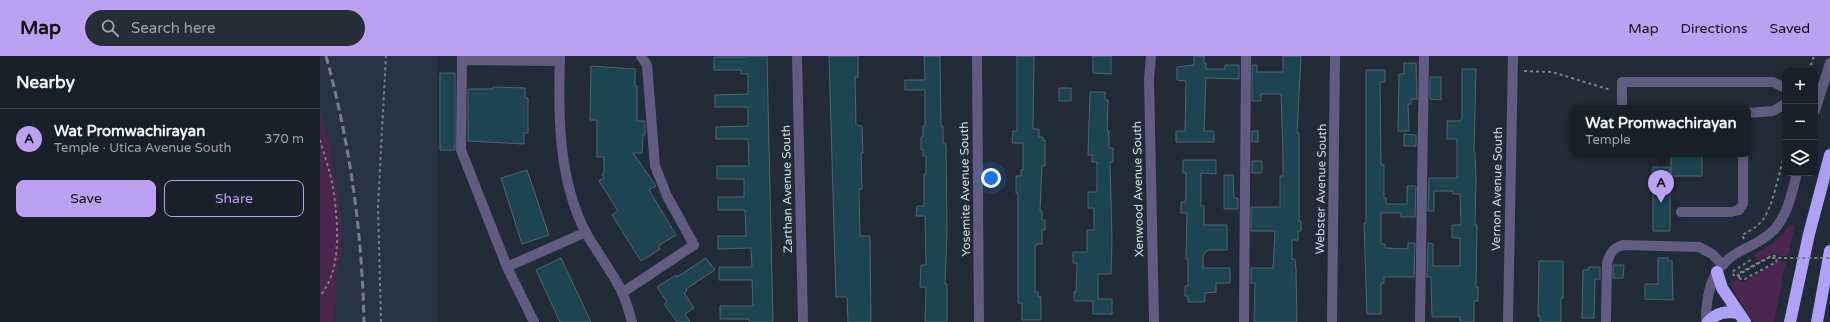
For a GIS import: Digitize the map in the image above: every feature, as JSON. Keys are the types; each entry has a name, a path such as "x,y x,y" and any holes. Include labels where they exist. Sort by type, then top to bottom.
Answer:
{"highway":[{"path":"1790,322 1809,234 1830,155"},
{"path":"1818,322 1830,251"},
{"path":"1720,268 1722,288 1742,318"},
{"path":"1820,307 1830,284"},
{"path":"1707,322 1720,313 1729,311 1742,318"}],"street":[{"path":"622,293 694,245 667,196 655,166 647,65 641,56"},
{"name":"Zarthan Avenue South","path":"797,56 803,322"},
{"name":"Yosemite Avenue South","path":"977,56 979,322"},
{"name":"Xenwood Avenue South","path":"1151,56 1149,78 1154,322"},
{"path":"1244,322 1246,56"},
{"name":"Webster Avenue South","path":"1332,322 1335,56"},
{"path":"1420,322 1424,56"},
{"name":"Vernon Avenue South","path":"1508,322 1513,56"},
{"path":"534,322 506,267 461,150 462,58 560,58 561,138 563,162 570,194 586,232 622,293 632,322"},
{"path":"1818,97 1830,63"},
{"path":"1622,105 1622,82 1773,82 1782,86"},
{"path":"1751,113 1773,111 1782,106"},
{"path":"1681,212 1731,212 1739,210 1743,204 1743,157"},
{"path":"1707,322 1708,292 1720,268 1736,254 1759,242 1774,229 1782,219 1787,208 1796,176"},
{"path":"506,267 586,232"},
{"path":"1606,322 1607,263 1609,254 1613,249 1623,245 1699,246 1712,254 1720,268"}],"path":[{"path":"381,322 378,207 386,56"},
{"path":"1810,68 1814,56"},
{"path":"1513,70 1552,72 1595,84 1622,96"},
{"path":"320,140 334,193 337,250 333,271 328,285 320,296"},
{"path":"1742,235 1759,224 1764,217 1782,160"},
{"path":"1754,258 1732,272 1735,277 1737,275 1743,272 1767,258 1773,254 1776,255 1777,258 1776,262 1743,280 1739,278 1739,276 1740,273 1767,258 1773,258 1780,258 1830,258"}],"shaded area":[{"path":"320,56 437,56 437,322 334,322 336,276 341,256 342,230 340,204 328,136 320,109"},
{"path":"320,109 328,136 340,204 342,230 341,256 336,276 334,322 320,322"},
{"path":"1789,225 1795,225 1788,256 1779,256 1774,253 1758,261 1754,255 1778,239"},
{"path":"1778,261 1786,261 1774,322 1753,322 1729,283 1737,279 1744,282"}],"building":[{"path":"767,56 773,322 749,322 749,319 720,319 720,306 753,306 752,280 719,280 719,267 752,267 751,248 718,249 718,236 746,236 745,210 718,210 718,197 744,197 744,179 717,179 717,166 749,166 748,139 716,139 716,127 748,126 748,107 715,107 715,95 748,94 748,74 741,74 741,70 714,70 714,57"},
{"path":"829,56 858,56 858,77 855,77 856,125 862,126 863,153 861,153 862,189 859,189 860,236 870,236 871,322 848,322 847,297 836,297"},
{"path":"924,56 940,56 941,126 943,126 943,144 946,144 947,232 945,284 947,284 947,322 925,322 926,287 920,287 921,265 926,265 925,216 916,216 917,206 924,206 924,174 926,174 926,156 923,156 923,149 921,150 921,137 923,137 923,126 925,126 925,90 905,90 905,80 925,80"},
{"path":"1017,56 1034,56 1033,129 1039,129 1039,137 1043,137 1043,140 1045,140 1045,166 1042,166 1040,211 1042,211 1042,220 1045,220 1045,230 1042,230 1042,244 1036,244 1035,246 1035,292 1038,292 1038,297 1041,297 1041,320 1022,320 1022,303 1018,303 1018,193 1016,193 1016,176 1021,176 1021,170 1023,170 1023,143 1012,143 1013,131 1017,131"},
{"path":"1093,56 1111,56 1111,74 1093,73"},
{"path":"1194,56 1204,56 1206,69 1225,69 1225,65 1239,65 1239,79 1206,78 1204,131 1214,131 1214,142 1176,142 1176,131 1185,131 1186,81 1177,80 1177,67 1194,65"},
{"path":"1283,56 1301,56 1297,133 1299,133 1299,221 1301,221 1301,231 1298,231 1298,240 1292,240 1292,259 1295,259 1296,270 1297,322 1254,322 1255,283 1251,283 1251,268 1273,268 1275,231 1251,231 1251,207 1280,207 1280,176 1283,176 1283,155 1281,94 1261,94 1261,101 1252,101 1252,65 1257,65 1257,72 1283,72"},
{"path":"1404,63 1416,63 1417,99 1411,99 1411,104 1408,104 1409,131 1398,131 1399,74 1404,74"},
{"path":"591,66 635,69 635,86 637,86 637,121 645,121 645,135 643,135 642,153 633,153 656,186 649,190 676,235 658,246 660,249 641,261 612,215 618,211 599,181 604,178 602,174 604,173 604,157 597,157 597,120 590,120"},
{"path":"1462,69 1476,69 1474,152 1476,179 1475,225 1477,225 1476,287 1478,287 1478,301 1474,301 1474,322 1460,322 1460,317 1432,317 1431,277 1427,277 1428,243 1433,244 1433,266 1460,266 1460,238 1452,238 1452,225 1461,225 1460,194 1453,194 1453,191 1434,191 1434,211 1428,211 1429,178 1457,178 1457,139 1447,139 1447,121 1460,121 1462,118"},
{"path":"1366,70 1385,70 1385,82 1380,82 1381,165 1384,165 1384,198 1386,198 1386,204 1407,204 1407,186 1416,186 1415,217 1401,217 1401,213 1381,213 1381,244 1385,244 1385,248 1408,249 1408,243 1415,243 1414,277 1384,277 1384,283 1381,283 1381,314 1367,314 1364,223 1366,223"},
{"path":"440,73 455,73 455,150 440,150"},
{"path":"1430,77 1441,77 1441,100 1430,99"},
{"path":"493,87 525,88 525,98 528,98 528,133 524,133 524,144 468,141 468,89 493,89"},
{"path":"1059,88 1071,88 1071,101 1059,101"},
{"path":"1090,92 1105,92 1105,100 1108,100 1107,131 1109,131 1109,148 1113,148 1113,162 1110,162 1112,241 1111,274 1098,274 1098,299 1112,299 1112,314 1093,314 1093,301 1074,301 1074,292 1076,292 1077,263 1073,263 1073,252 1087,252 1087,230 1094,230 1094,208 1088,208 1088,192 1097,192 1097,162 1092,162 1092,155 1088,155"},
{"path":"1252,131 1258,131 1258,142 1252,142"},
{"path":"1404,134 1416,135 1416,146 1404,146"},
{"path":"1671,157 1702,157 1702,176 1671,176"},
{"path":"1183,160 1216,160 1216,174 1201,173 1201,206 1204,206 1204,225 1227,225 1227,250 1207,250 1203,256 1203,268 1230,268 1230,283 1216,283 1216,292 1205,293 1205,302 1188,302 1188,296 1185,296 1185,286 1188,286 1188,259 1186,259 1187,213 1181,213 1181,202 1185,202 1186,198 1186,173 1183,173"},
{"path":"1252,161 1262,161 1262,173 1252,173"},
{"path":"1653,167 1670,167 1670,231 1653,231"},
{"path":"527,170 549,235 522,244 501,178"},
{"path":"1224,175 1233,175 1234,198 1238,198 1238,209 1224,209"},
{"path":"561,258 591,322 560,322 536,270"},
{"path":"706,258 715,270 686,289 687,291 684,293 694,308 685,314 690,322 677,322 664,304 667,302 657,287 676,275 677,277"},
{"path":"1658,258 1668,258 1668,261 1672,261 1673,300 1645,299 1645,284 1658,284"},
{"path":"1539,261 1563,261 1563,298 1561,298 1561,322 1540,322 1540,316 1538,316"},
{"path":"1613,265 1624,265 1623,278 1613,278"},
{"path":"1589,267 1600,267 1600,279 1595,279 1594,318 1582,318 1583,270 1588,270"}],"railway":[{"path":"326,56 342,122 353,188 361,254 364,322"}],"place":[{"name":"Wat Promwachirayan","path":"1661,203"}]}
